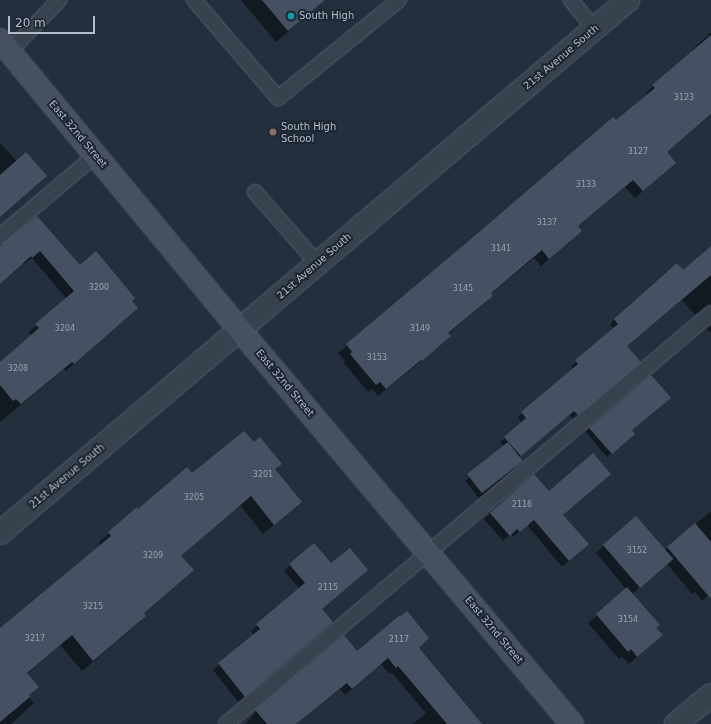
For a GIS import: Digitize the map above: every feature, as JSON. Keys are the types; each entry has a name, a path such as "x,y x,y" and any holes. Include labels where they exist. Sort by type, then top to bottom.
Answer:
{"street":[{"name":"21st Avenue South","path":"0,533 628,0"},
{"name":"East 32nd Street","path":"5,46 240,330 572,724"},
{"path":"676,724 711,694"}],"lane":[{"path":"5,46 59,0"},
{"path":"194,0 278,98 399,0"},
{"path":"571,0 594,28"},
{"path":"0,236 96,155"},
{"path":"255,192 317,263"},
{"path":"226,724 711,313"}],"building":[{"name":"South High","path":"262,0 325,0 288,31"},
{"path":"711,35 711,114 667,152 676,163 643,191 633,180 578,226 582,231 549,259 542,250 491,293 493,296 448,333 451,336 422,361 421,360 386,389 380,382 376,385 350,354 352,352 346,344 613,117 616,120 655,88 652,85"},
{"path":"26,152 47,176 0,217 0,175"},
{"path":"37,216 80,265 96,251 135,298 132,301 138,308 74,364 72,362 21,404 16,399 13,401 0,385 0,362 39,328 35,324 74,291 40,251 32,258 31,256 0,284 0,246"},
{"path":"711,246 711,275 627,346 641,362 578,415 574,411 521,456 504,437 526,418 521,412 578,364 575,360 618,324 614,319 677,263 683,270"},
{"path":"651,375 671,398 632,430 635,434 612,454 589,428"},
{"path":"244,431 254,442 260,437 282,464 275,469 302,502 274,525 251,496 181,556 194,570 144,613 146,616 93,661 72,635 27,673 39,687 29,695 30,697 0,722 0,628 111,536 108,532 137,507 138,509 187,467 192,473"},
{"path":"508,442 523,461 482,493 467,474"},
{"path":"593,453 611,474 563,515 589,544 569,561 534,520 520,532 517,529 510,536 490,513 534,474 549,491"},
{"path":"636,516 673,559 640,588 603,545"},
{"path":"695,523 711,542 711,599 667,547"},
{"path":"314,543 331,563 350,548 368,570 322,609 333,622 245,697 218,663 260,629 256,624 305,583 289,564"},
{"path":"627,587 660,625 656,628 663,635 637,657 631,649 628,652 596,614"},
{"path":"407,611 429,638 419,648 482,724 447,724 398,666 396,668 388,658 352,689 347,683 296,724 267,724 255,710 344,635 357,651 400,615 401,616"}],"place":[{"name":"South High","path":"291,16"},
{"name":"South High School","path":"273,132"}]}
